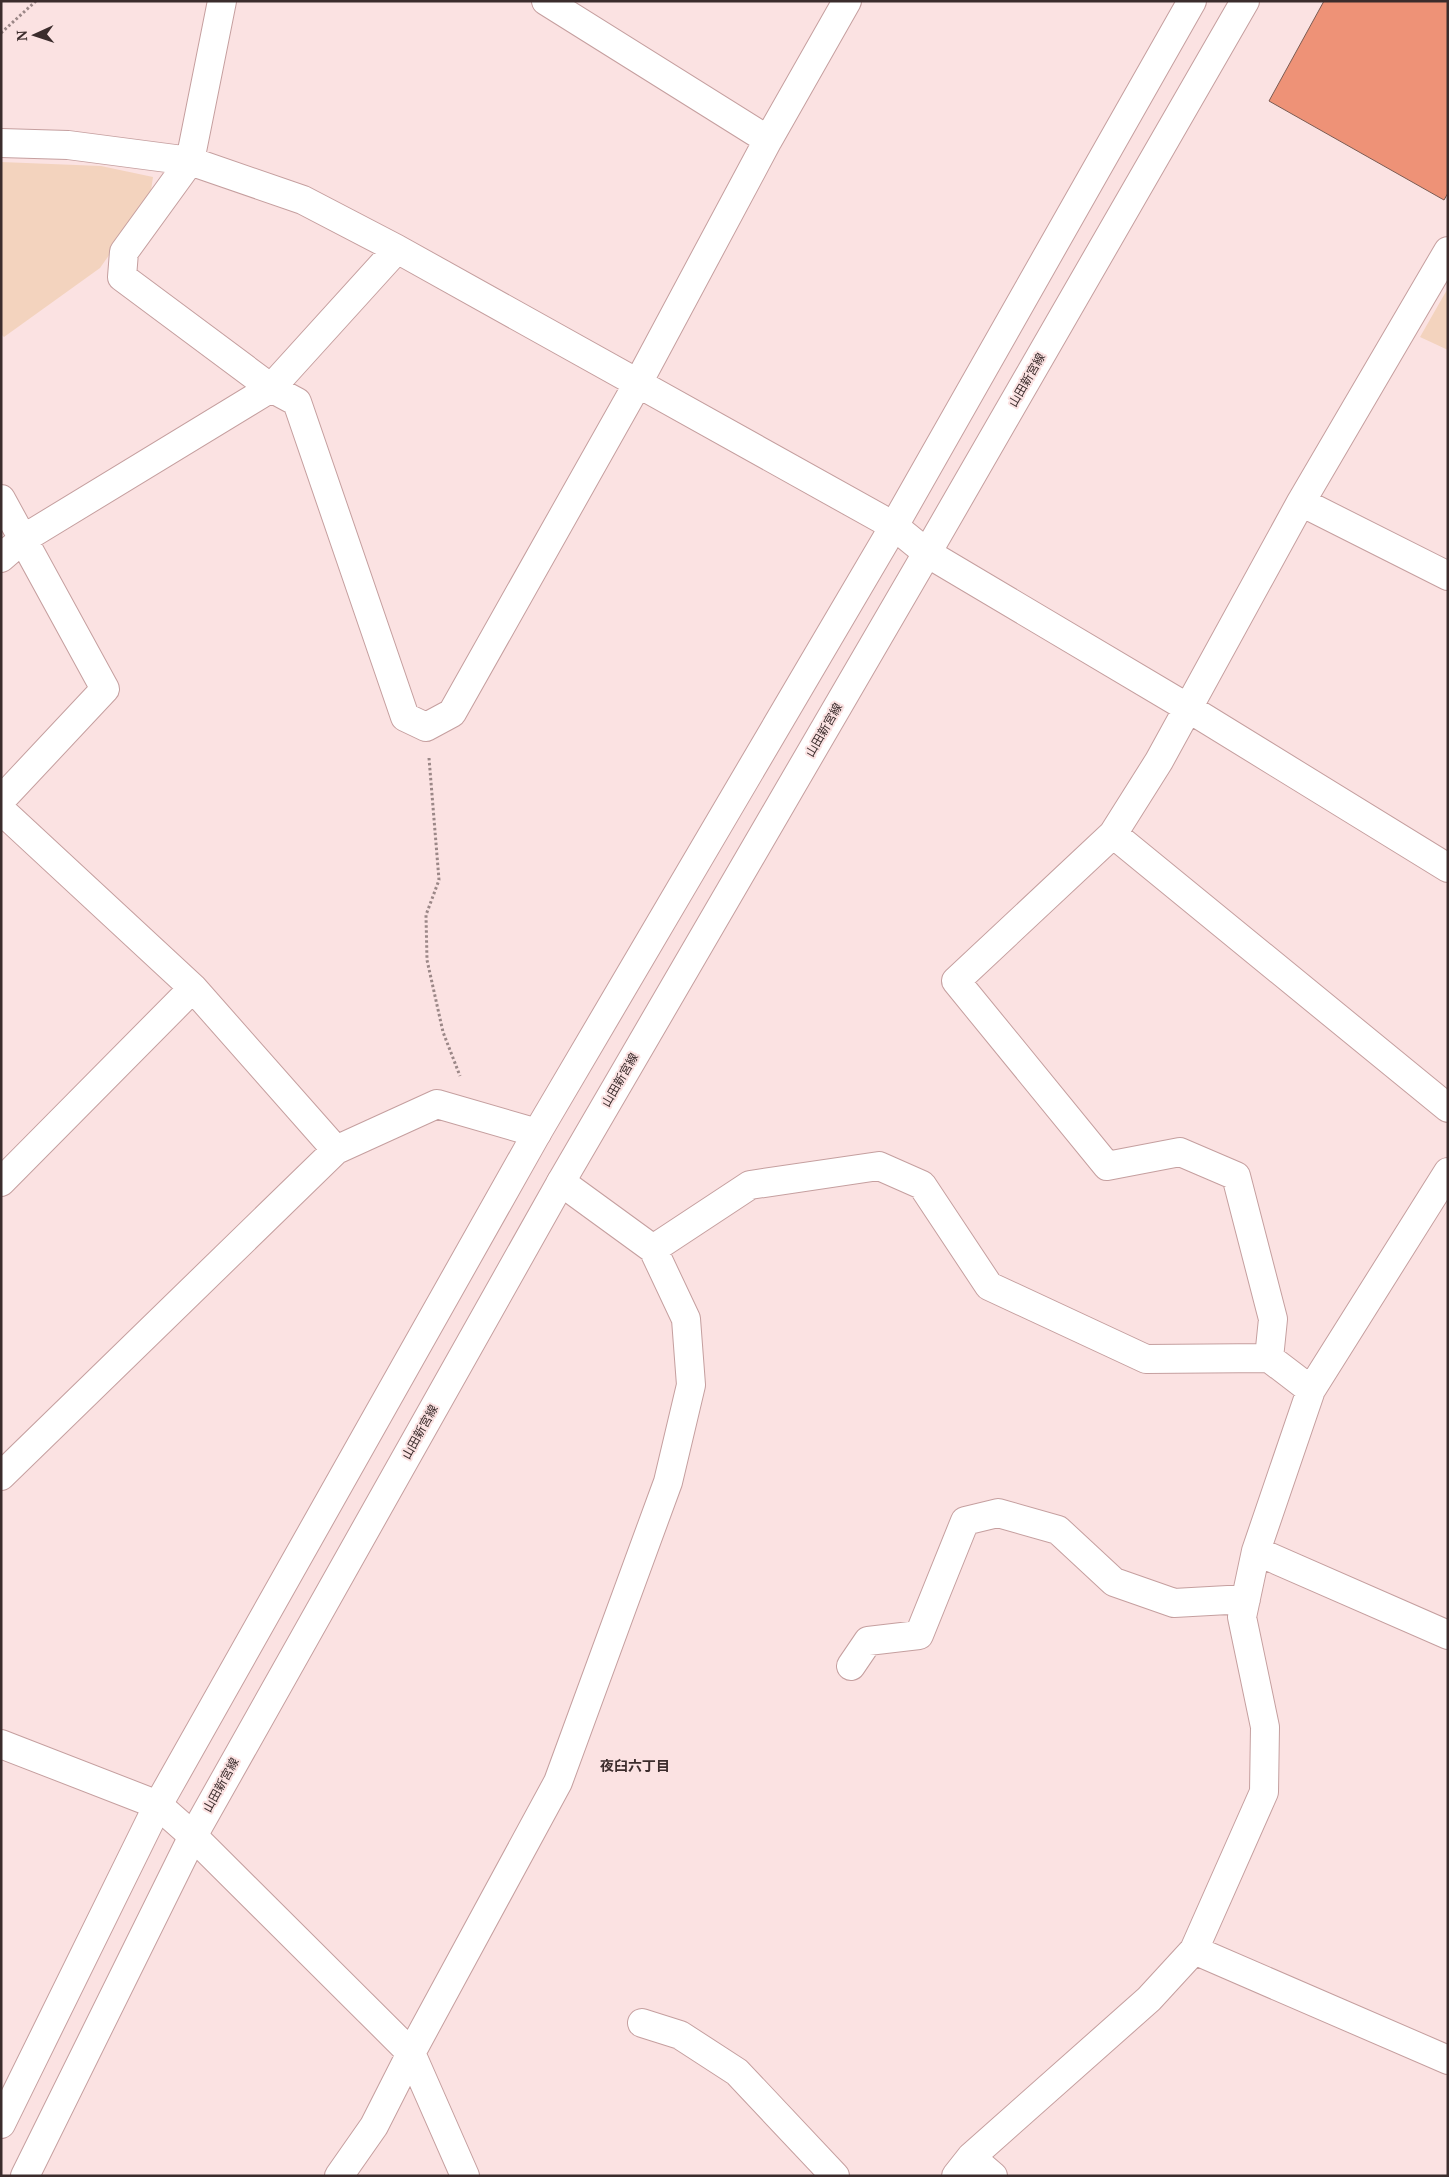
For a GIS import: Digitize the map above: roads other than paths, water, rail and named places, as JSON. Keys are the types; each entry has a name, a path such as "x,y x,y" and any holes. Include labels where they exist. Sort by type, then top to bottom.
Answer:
{"street":[{"path":"222,1 190,161 124,252 122,277 271,388 297,402 405,716 426,727 452,712 638,383 768,140 847,1"},
{"path":"546,1 768,140"},
{"path":"1,2124 158,1805 538,1133 894,526 1192,1"},
{"name":"山田新宮線","path":"25,2176 192,1836 561,1182 1246,1"},
{"path":"1,144 68,145 190,161 303,200 397,249 894,526 927,553 1188,708 1448,868"},
{"path":"1,558 23,539 271,388 397,249"},
{"path":"1270,1358 1273,1319 1236,1176 1180,1152 1107,1166 956,981 1113,834 1159,761 1301,502 1448,251"},
{"path":"1,499 105,689 1,800"},
{"path":"1301,502 1448,576"},
{"path":"1,810 193,988 336,1150"},
{"path":"1113,834 1448,1108"},
{"path":"1,1182 193,988"},
{"path":"1,1476 336,1150 437,1104 538,1133"},
{"path":"653,1248 750,1185 880,1166 922,1185 989,1286 1146,1359 1270,1358 1312,1390"},
{"path":"963,2167 1149,1999 1194,1950 1264,1792 1265,1727 1242,1618 1256,1551 1312,1390 1448,1172"},
{"path":"339,2176 374,2126 411,2053 558,1782 668,1482 691,1385 686,1319 653,1248 561,1182"},
{"path":"851,1666 868,1640 919,1635 965,1521 998,1513 1058,1530 1114,1582 1174,1603 1246,1599"},
{"path":"1256,1551 1448,1635"},
{"path":"1,1744 158,1805 192,1836 264,1904 411,2053 465,2176"},
{"path":"1194,1950 1448,2060"},
{"path":"642,2024 680,2035 737,2072 835,2176"},
{"path":"963,2167 993,2176"}],"district":[{"name":"夜臼六丁目","path":"635,1766"}]}
